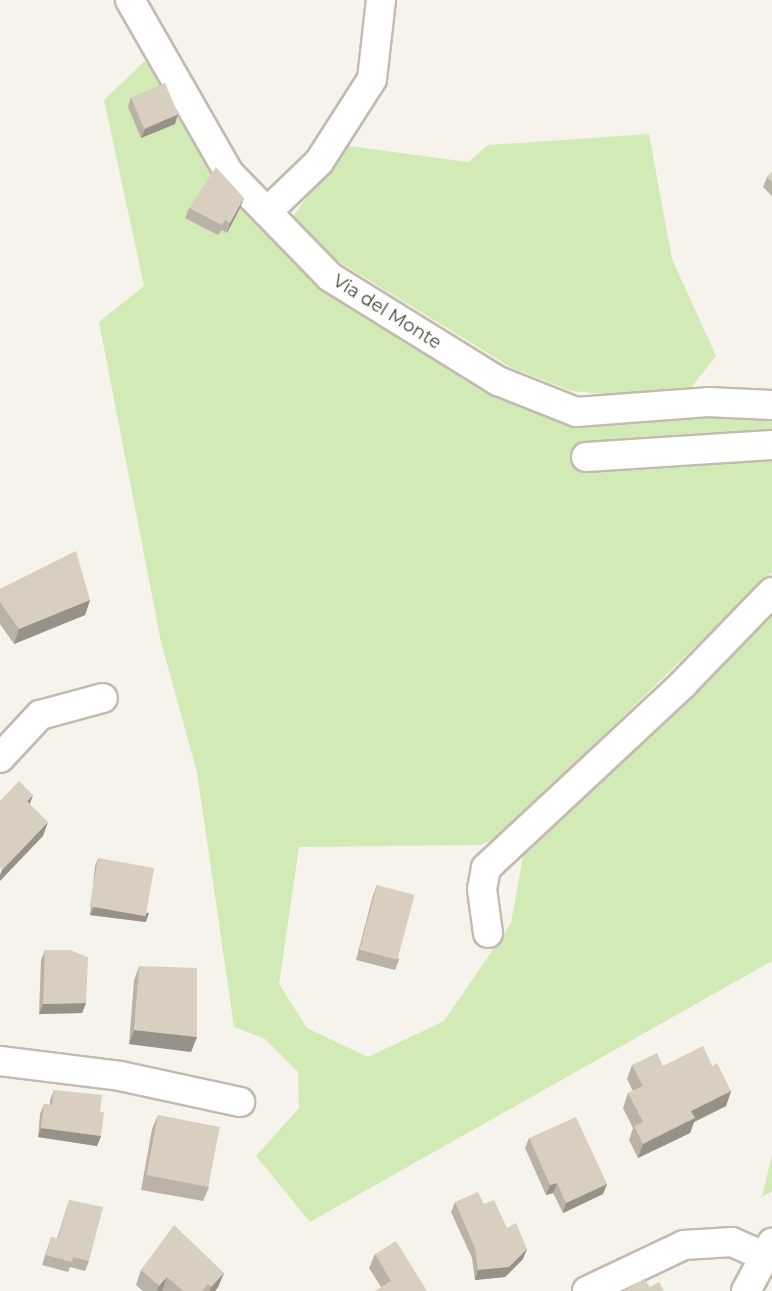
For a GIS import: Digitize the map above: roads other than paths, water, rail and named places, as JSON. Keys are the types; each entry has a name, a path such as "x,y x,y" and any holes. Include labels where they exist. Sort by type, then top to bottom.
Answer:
{"street":[{"name":"Via del Monte","path":"130,0 229,173 330,277 498,381 576,412 708,402 772,405"},
{"path":"267,212 319,162 372,79 381,0"},
{"path":"498,381 532,402 533,421"},
{"path":"586,457 772,445"},
{"path":"488,933 482,889 486,868 683,684 772,592"},
{"path":"0,758 40,714 104,698"},
{"path":"0,1061 120,1076 240,1102"},
{"path":"586,1291 684,1245 732,1242 769,1250 746,1291"}]}
